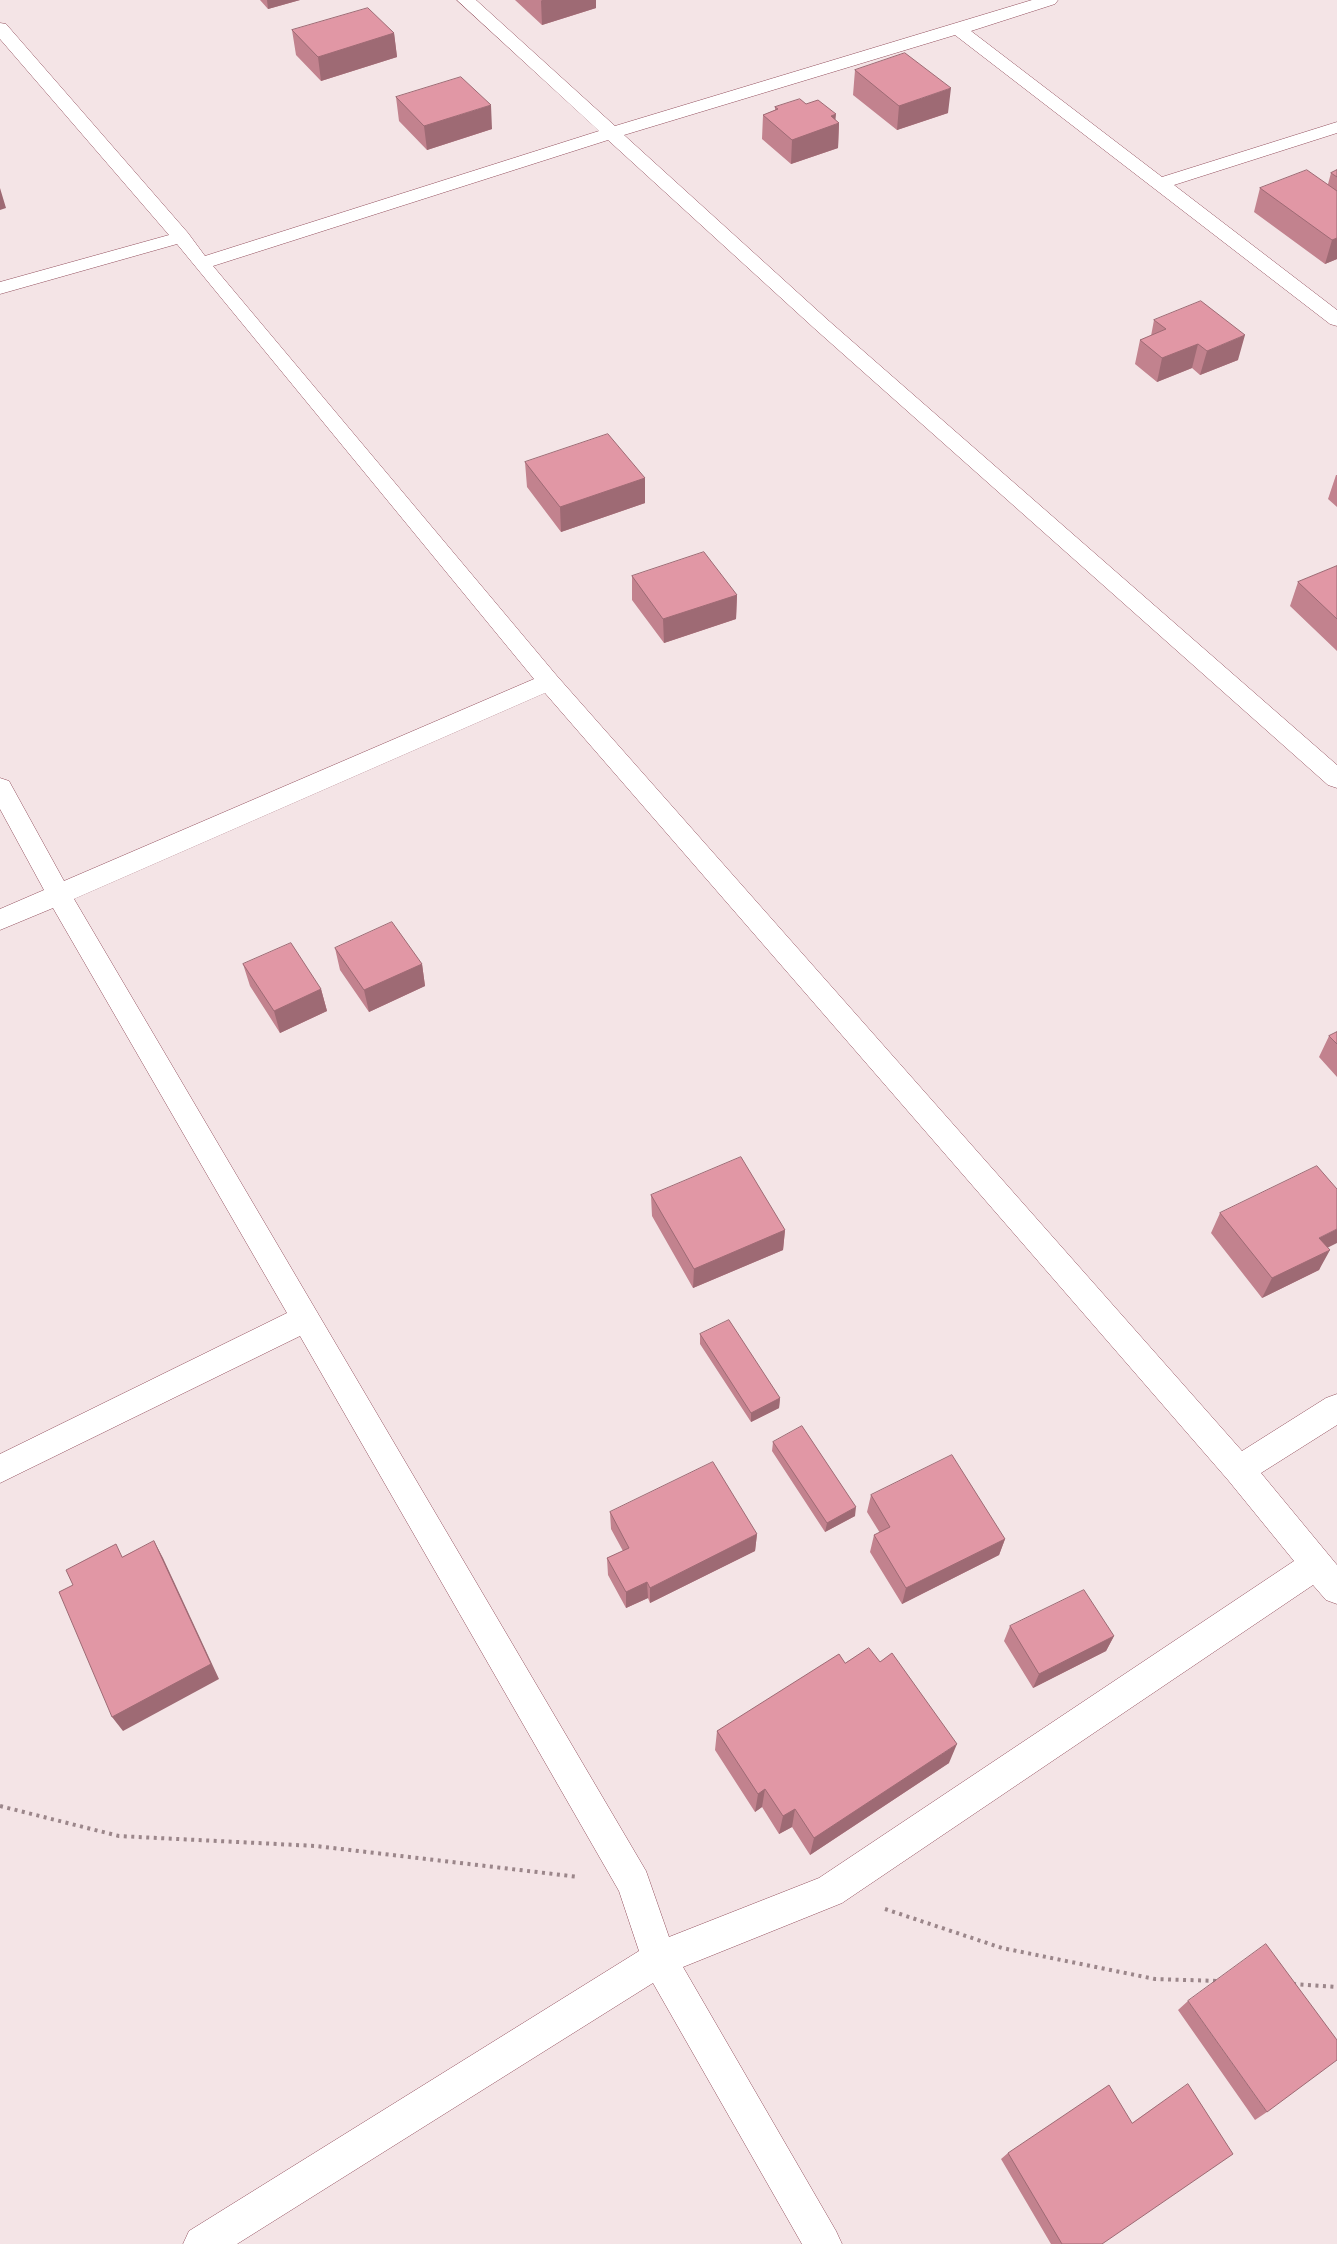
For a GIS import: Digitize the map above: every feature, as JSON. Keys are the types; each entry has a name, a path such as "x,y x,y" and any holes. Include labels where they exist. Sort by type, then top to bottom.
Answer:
{"street":[{"path":"466,0 830,331 1337,779"},
{"path":"201,264 611,132 958,29 1049,0"},
{"path":"0,28 181,237 201,264 549,682 1239,1470 1337,1589"},
{"path":"958,29 1337,320"},
{"path":"1159,184 1337,127"},
{"path":"0,288 181,237"},
{"path":"0,920 549,682"},
{"path":"0,788 59,895 634,1883 659,1959 823,2244"},
{"path":"0,1469 306,1318"},
{"path":"1239,1470 1337,1408"},
{"path":"202,2244 659,1959 830,1891 1317,1564"}],"path":[{"path":"0,1806 119,1836 192,1838 316,1846 634,1883"},
{"path":"830,1891 1002,1948 1154,1979 1223,1981"},
{"path":"1292,1984 1337,1987"}],"building":[{"path":"368,8 394,33 318,57 292,30"},
{"path":"905,53 951,88 899,106 855,70"},
{"path":"461,77 491,105 424,126 396,97"},
{"path":"800,99 806,104 818,100 836,114 831,116 839,123 792,140 763,115 778,109 775,107"},
{"path":"1307,170 1337,191 1337,238 1332,240 1260,188"},
{"path":"1337,170 1337,177 1331,173"},
{"path":"1201,301 1245,335 1207,351 1198,344 1162,358 1140,340 1166,329 1154,320"},
{"path":"608,434 645,478 560,507 525,462"},
{"path":"704,552 737,595 663,619 632,576"},
{"path":"1337,566 1337,619 1298,582"},
{"path":"392,922 422,964 364,990 335,948"},
{"path":"291,943 321,989 274,1011 243,964"},
{"path":"1337,1032 1337,1044 1329,1036"},
{"path":"741,1157 785,1230 694,1269 651,1195"},
{"path":"1317,1166 1337,1189 1337,1229 1319,1238 1330,1250 1272,1278 1220,1213"},
{"path":"729,1320 780,1398 751,1413 700,1334"},
{"path":"802,1426 856,1507 827,1523 773,1442"},
{"path":"952,1455 1005,1539 906,1588 874,1535 890,1527 871,1495"},
{"path":"713,1462 757,1534 650,1588 647,1582 626,1592 607,1558 629,1548 610,1512"},
{"path":"154,1541 211,1664 112,1717 59,1592 73,1585 66,1570 116,1544 122,1557"},
{"path":"1084,1590 1114,1636 1039,1674 1010,1626"},
{"path":"869,1648 880,1662 892,1653 957,1744 814,1838 795,1809 783,1816 765,1789 758,1794 717,1731 839,1654 845,1663"},
{"path":"1266,1944 1337,2040 1337,2060 1267,2112 1188,2001"},
{"path":"1188,2084 1233,2154 1102,2244 1062,2244 1008,2153 1109,2085 1132,2123"}]}
